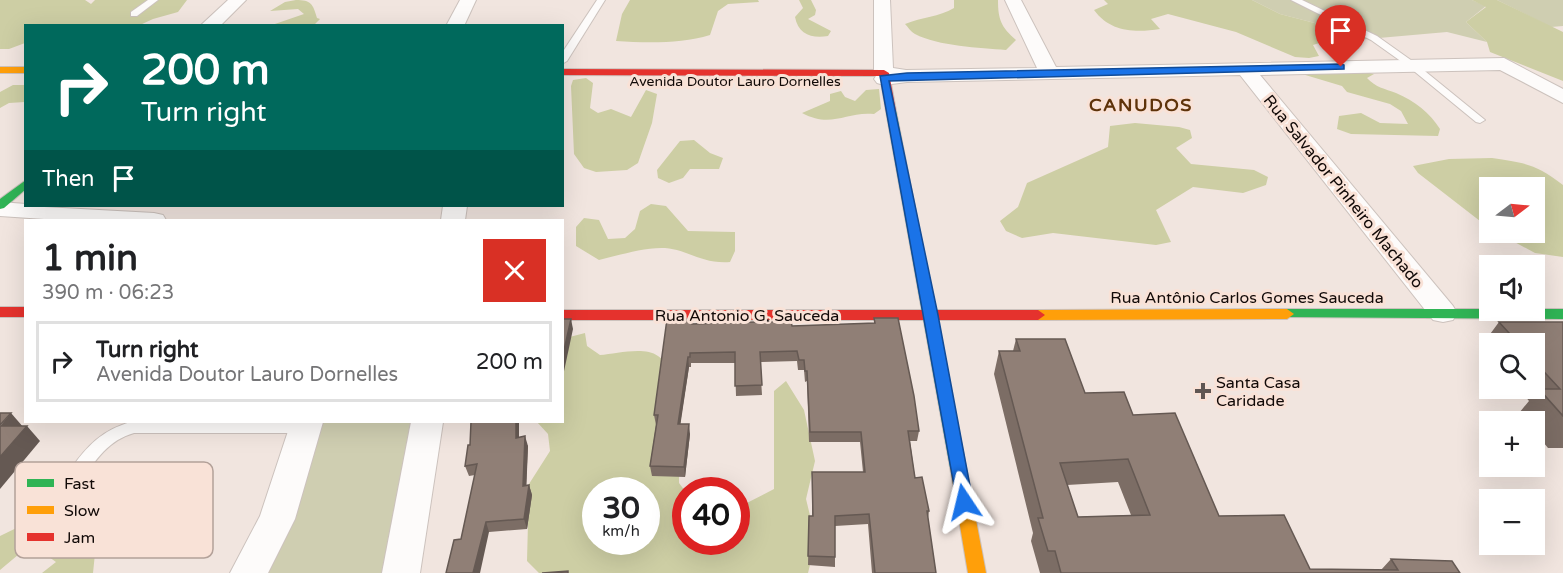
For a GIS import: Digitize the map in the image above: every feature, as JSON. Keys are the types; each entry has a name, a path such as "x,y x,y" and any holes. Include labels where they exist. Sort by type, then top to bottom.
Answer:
{"street":[{"path":"211,24 238,0"},
{"path":"456,24 468,0"},
{"path":"882,0 884,76 931,315 977,573"},
{"path":"1013,0 1048,72"},
{"name":"Avenida Doutor Lauro Dornelles","path":"564,72 907,76 1504,64 1563,97"},
{"name":"Rua Salvador Pinheiro Machado","path":"1245,69 1443,313"},
{"path":"0,70 24,70"},
{"name":"Avenida Doutor Lauro Dornelles","path":"564,81 844,81 884,76"},
{"path":"0,82 24,82"},
{"path":"0,207 24,185"},
{"path":"0,207 142,219"},
{"path":"0,312 24,312"},
{"name":"Rua Antônio Carlos Gomes Sauceda","path":"931,315 1563,314"},
{"name":"Rua Antonio G. Sauceda","path":"564,315 931,315"},
{"path":"401,573 427,423"},
{"path":"249,573 277,519 306,424"}],"lane":[{"path":"134,14 154,0"},
{"path":"564,59 601,0"},
{"path":"1295,0 1374,38 1412,65 1480,120"},
{"path":"85,462 95,447 109,436 134,427 306,424"}],"green space":[{"path":"0,0 85,0 91,4 95,0 187,0 178,12 142,24 24,24 24,43 9,49 0,49"},
{"path":"630,0 758,0 759,2 728,4 718,11 710,35 699,38 651,42 616,41 622,14"},
{"path":"799,0 811,0 816,10 815,15 808,19 831,31 828,36 811,36 799,28 795,17 803,8"},
{"path":"954,0 998,0 1001,22 1016,40 1006,50 959,46 924,38 914,33 905,24 948,11 954,8"},
{"path":"1104,0 1252,0 1280,14 1330,27 1340,32 1338,37 1313,45 1319,56 1295,57 1236,32 1168,14 1151,19 1160,29 1132,31 1115,27 1094,10 1108,4"},
{"path":"1252,0 1472,0 1486,6 1466,22 1487,42 1447,32 1356,40 1330,27 1280,14"},
{"path":"1472,0 1497,0 1563,32 1563,81 1490,52 1487,42 1466,22 1486,7"},
{"path":"1497,0 1563,0 1563,26 1551,27"},
{"path":"305,1 311,4 317,18 320,19 315,24 275,24 304,14 298,9 270,11 285,2"},
{"path":"1360,71 1374,74 1367,78 1373,84 1403,96 1421,108 1440,129 1438,136 1351,134 1337,129 1339,116 1361,113 1380,123 1408,124 1401,111 1390,104 1347,92 1342,86 1302,74"},
{"path":"586,78 593,83 590,108 598,113 611,109 631,117 646,90 657,94 652,123 638,163 627,170 596,172 584,168 574,154 571,86 573,80"},
{"path":"13,85 24,85 24,102 9,103 0,108 0,92"},
{"path":"879,89 881,109 874,114 831,120 813,118 802,113 830,101 830,94 841,91 845,97 855,101 866,90"},
{"path":"1135,123 1190,130 1192,138 1176,148 1191,164 1254,170 1268,177 1266,185 1243,193 1193,187 1156,210 1171,242 1156,245 1053,233 1022,238 1006,231 1000,221 1018,207 1027,183 1108,147 1110,126"},
{"path":"694,140 710,153 723,158 719,169 690,169 683,178 669,183 658,178 657,170 680,141"},
{"path":"1492,158 1513,161 1545,173 1563,185 1563,257 1535,253 1516,243 1545,243 1545,177 1479,177 1479,220 1418,173 1413,166 1449,159"},
{"path":"651,204 666,206 688,231 735,232 735,251 730,262 711,261 665,248 640,250 599,260 576,246 576,227 584,218 599,220 608,239 625,238 635,229 640,211"},
{"path":"585,333 587,346 600,355 645,351 658,356 667,365 674,379 679,415 679,477 672,477 672,555 750,555 750,501 774,489 774,391 786,381 804,410 815,461 806,499 816,540 808,573 539,573 527,561 529,484 550,451 548,434 538,423 564,423 564,338"},
{"path":"322,423 413,423 400,526 386,573 264,573 311,463"},
{"path":"15,529 15,557 0,570 0,536"},
{"path":"50,558 95,558 93,573 42,573 56,562"}],"building":[{"path":"874,318 898,318 919,431 908,431 915,478 922,477 929,511 927,511 936,573 875,573 869,514 835,516 835,557 808,556 809,516 813,516 812,472 865,472 861,432 810,432 807,371 805,371 804,360 799,360 797,351 760,352 762,385 735,386 735,352 690,353 678,424 689,424 684,467 650,466 658,415 654,415 667,319 692,319 692,324 791,321 792,326 875,323"},
{"path":"564,319 571,319 564,350"},
{"path":"1499,322 1563,322 1563,416 1545,396 1545,389 1560,389 1545,373 1545,333 1509,333"},
{"path":"1016,339 1065,339 1085,393 1124,392 1133,415 1175,413 1219,516 1284,515 1310,569 1398,570 1391,559 1452,561 1460,573 1061,573 1055,551 1048,551 1038,518 1043,518 999,351 1020,351","holes":["1128,459 1150,515 1078,517 1060,463"]},
{"path":"0,413 11,413 0,425"},
{"path":"471,423 516,423 516,438 525,436 523,486 529,485 524,519 486,522 473,573 446,573 454,540 461,539 477,464 465,466 468,445 470,445"},
{"path":"0,426 27,426 0,457"},
{"path":"568,571 568,573 542,573"}],"traffic: fast":[{"path":"891,111 958,467"},
{"path":"0,205 24,185"},
{"path":"1287,314 1563,314"}],"traffic: slow":[{"path":"0,70 24,70"},
{"path":"1038,315 1287,314"},
{"path":"958,467 977,573"}],"traffic: jam":[{"path":"564,72 884,73 891,111"},
{"path":"0,312 24,312"},
{"path":"564,315 1038,315"}],"place":[{"name":"Santa Casa Caridade","path":"1203,391"}],"district":[{"name":"CANUDOS","path":"1141,105"}],"route":[{"path":"964,502 931,315 884,78 1341,67"}]}
